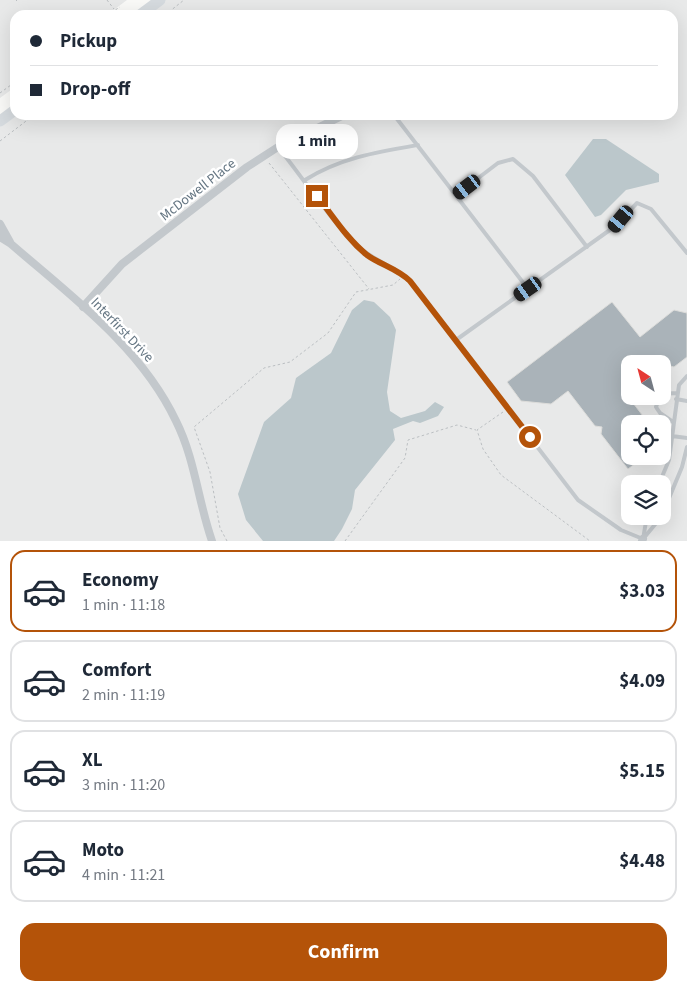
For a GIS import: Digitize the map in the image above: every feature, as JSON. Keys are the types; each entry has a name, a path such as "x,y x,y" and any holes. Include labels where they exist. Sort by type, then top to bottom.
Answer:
{"main road":[{"path":"147,10 160,0"}],"street":[{"name":"McDowell Place","path":"83,307 122,264 264,157 334,120"},
{"name":"Interfirst Drive","path":"0,224 11,244"},
{"name":"Interfirst Drive","path":"0,237 11,244 83,307 122,344 152,379 176,420 193,462 203,515 212,541"}],"lane":[{"path":"398,120 528,289"},
{"path":"305,180 321,170 357,156 418,145"},
{"path":"278,148 352,242 369,256 404,275 578,500 620,530 643,540"},
{"path":"456,195 498,163 513,159 533,176 587,247"},
{"path":"456,340 614,227 637,203 652,209 687,253"},
{"path":"663,475 669,460 678,385 687,376"},
{"path":"671,393 677,392"},
{"path":"676,399 687,401"},
{"path":"657,405 656,407 666,418 673,422"},
{"path":"672,436 687,438"},
{"path":"671,493 682,467 687,447"},
{"path":"643,540 646,525"},
{"path":"643,540 654,525"}],"path":[{"path":"107,0 115,10 120,7"},
{"path":"171,10 184,0"},
{"path":"0,141 27,120"},
{"path":"264,157 369,290"},
{"path":"228,541 220,528 210,472 194,427 264,368 290,362 328,333 356,292 393,285 404,275"},
{"path":"345,541 405,458 408,440 457,425 477,430 508,409"},
{"path":"477,430 483,449 501,475 590,541"}],"shaded area":[{"path":"0,0 127,0 114,10 10,10 10,91 0,98"},
{"path":"160,0 687,0 687,541 0,541 0,121 10,117 10,120 678,120 678,10 147,10"},
{"path":"593,139 606,139 659,174 659,182 626,190 601,215 595,217 565,175"},
{"path":"364,300 374,302 390,317 396,330 387,392 390,411 401,418 425,411 435,402 444,407 438,416 420,423 413,421 393,429 395,440 355,490 352,509 334,541 263,541 246,520 238,494 264,422 291,398 296,378 331,353 352,310"}],"building":[{"path":"612,302 640,337 674,310 687,313 687,357 674,367 671,366 671,355 621,355 621,405 635,405 642,415 621,415 621,460 601,434 602,427 595,426 568,391 551,404 521,401 507,382"},
{"path":"625,465 633,465 628,469"}],"route":[{"path":"317,196 352,242 369,256 404,275 410,281 530,437"}]}
